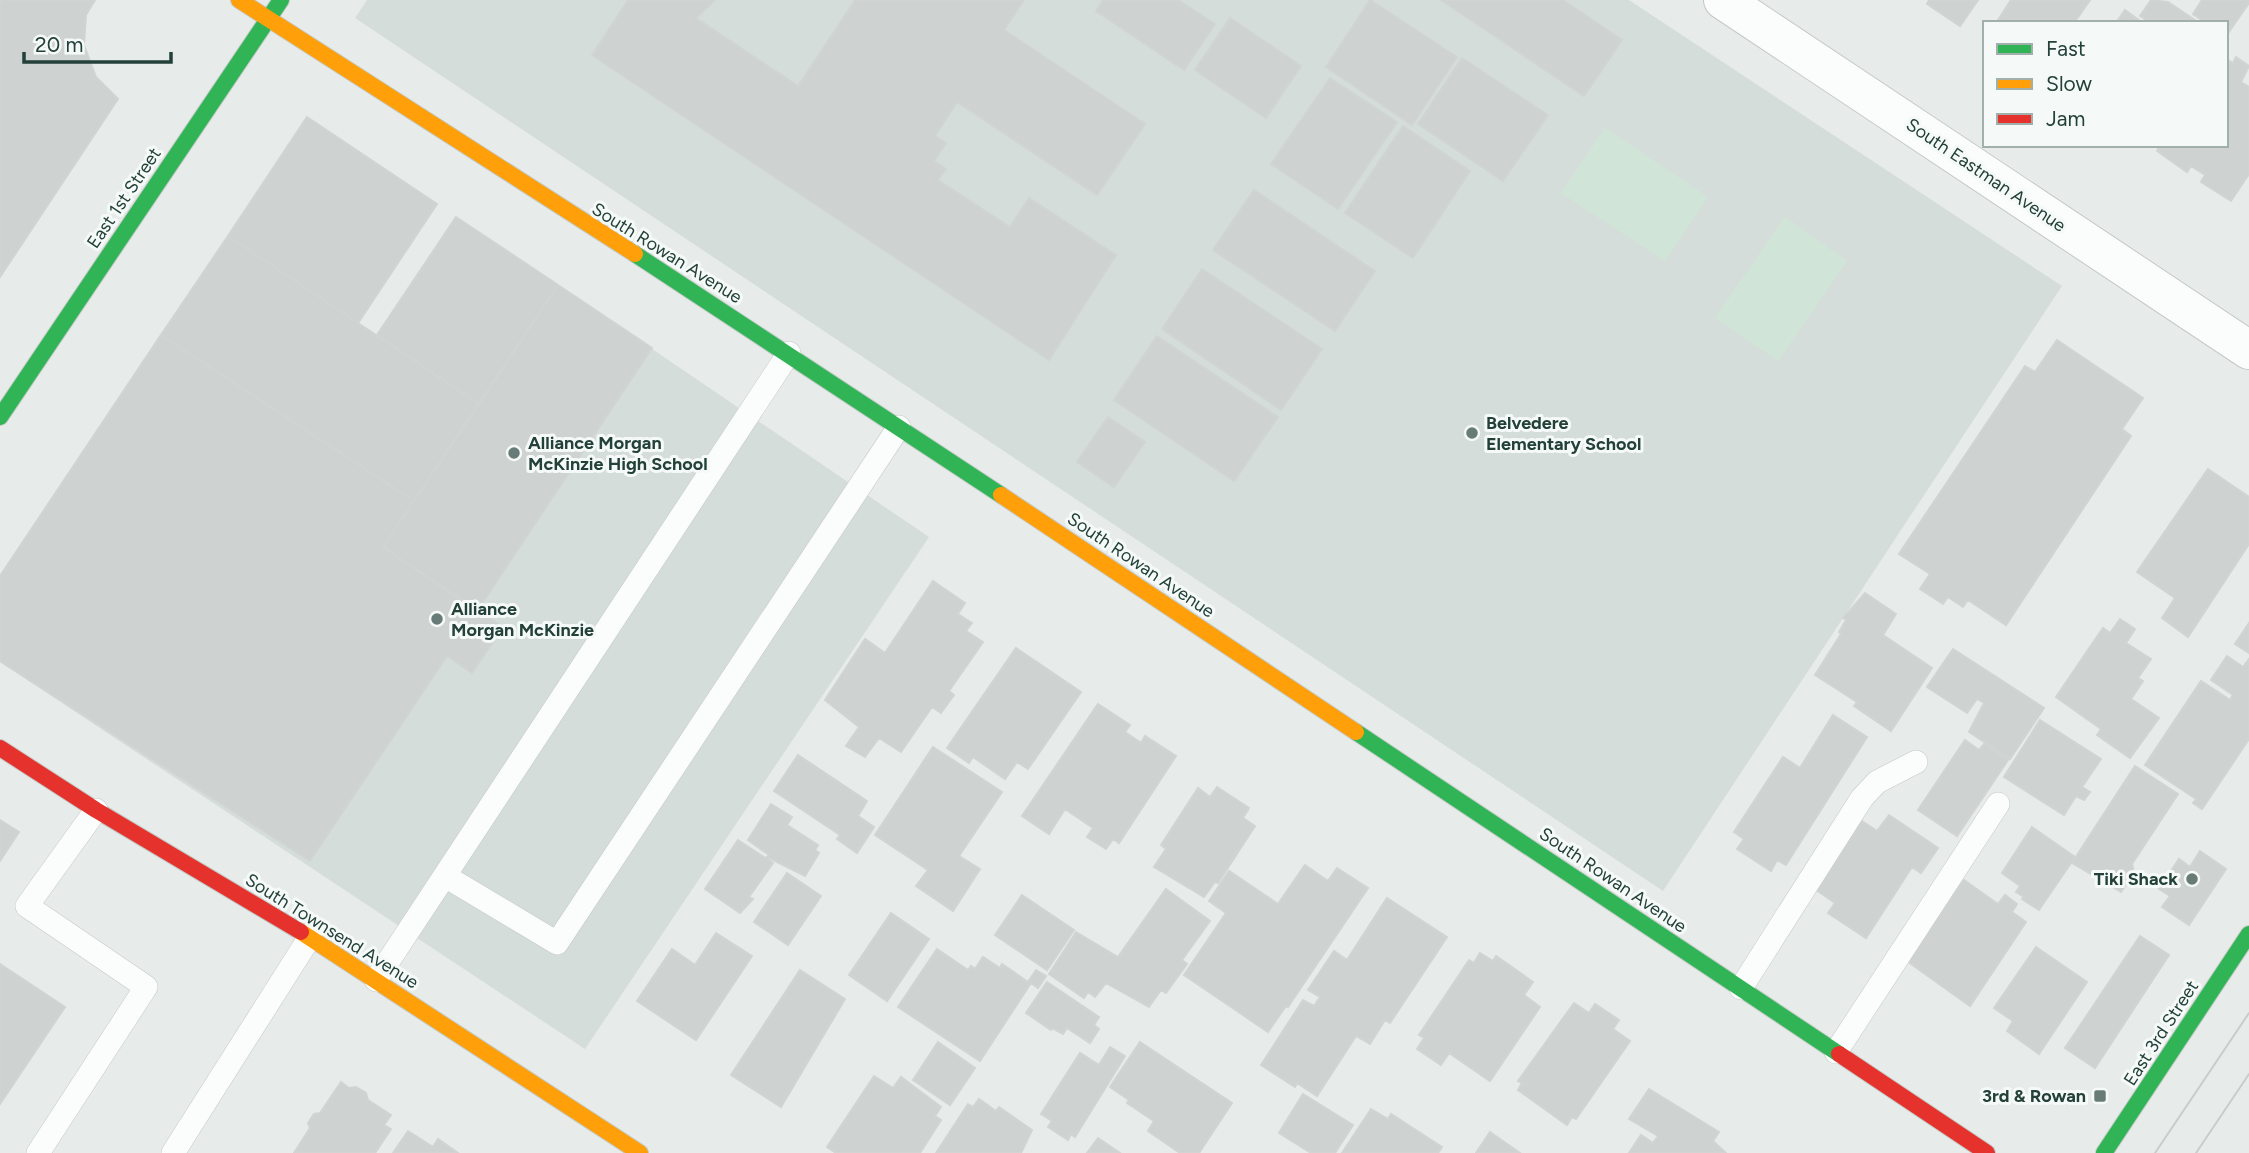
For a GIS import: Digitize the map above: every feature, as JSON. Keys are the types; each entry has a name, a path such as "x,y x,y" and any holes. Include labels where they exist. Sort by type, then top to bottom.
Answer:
{"street":[{"name":"South Rowan Avenue","path":"239,0 789,353 1987,1153"},
{"name":"East 1st Street","path":"0,417 281,0"},
{"name":"South Eastman Avenue","path":"1723,0 2249,350"},
{"name":"South Townsend Avenue","path":"0,748 96,810 310,937 640,1153"},
{"name":"East 3rd Street","path":"2104,1153 2249,934"}],"lane":[{"path":"376,980 789,353"},
{"path":"445,876 557,943 831,527 900,427"},
{"path":"1741,988 1862,798 1877,782 1916,762"},
{"path":"1836,1052 1998,804"},
{"path":"38,1153 146,986 27,906 96,810"},
{"path":"173,1153 310,937"}],"shaded area":[{"name":"Belvedere Elementary School","path":"367,0 1629,0 2062,286 1663,891 355,18"},
{"name":"Alliance Morgan McKinzie","path":"228,236 478,404 558,285 929,537 585,1049 0,662 0,576"}],"green space":[{"path":"1605,128 1708,197 1665,261 1561,193"},
{"path":"1785,217 1847,261 1778,361 1715,318"}],"building":[{"path":"0,0 95,0 86,15 84,45 96,77 118,99 0,277"},
{"path":"628,0 715,0 696,18 798,86 855,0 1024,0 1004,30 1145,124 1097,195 957,102 935,136 946,143 934,161 946,169 938,180 1010,227 1029,198 1116,255 1049,360 592,55"},
{"path":"1103,0 1178,0 1215,24 1184,70 1096,11"},
{"path":"1370,0 1457,57 1412,125 1326,67"},
{"path":"1441,0 1563,0 1622,40 1584,96"},
{"path":"1929,0 1978,0 1960,26 1927,4"},
{"path":"2011,0 2090,0 2075,21 1997,21"},
{"path":"2151,0 2168,2 2196,21 2148,21 2140,16"},
{"path":"2202,0 2249,0 2228,33 2228,21 2203,21 2193,14"},
{"path":"2125,10 2140,21 2117,21"},
{"path":"1230,18 1301,66 1266,118 1195,70"},
{"path":"2236,57 2249,66 2241,82 2249,87 2249,174 2231,201 2201,182 2205,175 2191,166 2187,172 2157,151 2159,147 2228,147 2228,60 2233,63"},
{"path":"1462,58 1548,115 1503,181 1418,124"},
{"path":"1330,78 1397,122 1338,209 1271,164"},
{"path":"307,117 437,204 358,323 228,236"},
{"path":"1403,126 1470,171 1413,258 1345,213"},
{"path":"1254,190 1375,271 1335,331 1213,250"},
{"path":"456,217 558,285 479,404 377,335"},
{"path":"228,236 479,404 414,501 161,335"},
{"path":"1202,269 1322,349 1281,410 1162,329"},
{"name":"Alliance Morgan McKinzie High School","path":"558,285 652,348 477,611 383,547"},
{"path":"161,335 414,501 383,547 503,627 472,673 447,656 310,861 0,661 0,576"},
{"path":"1157,336 1278,417 1234,481 1114,400"},
{"path":"2057,340 2143,398 2122,429 2131,436 2006,625 1968,600 1963,607 1948,597 1943,604 1920,589 1930,574 1899,554 2025,366 2035,372"},
{"path":"1108,417 1145,442 1114,487 1077,462"},
{"path":"2208,469 2249,497 2249,544 2188,637 2162,618 2175,598 2137,572"},
{"path":"933,581 965,603 958,614 972,623 966,631 983,642 949,691 954,695 941,713 932,707 901,752 879,738 865,757 846,746 859,727 825,700 865,639 885,653"},
{"path":"1865,593 1896,614 1883,635 1932,668 1891,731 1854,706 1857,702 1815,675 1841,634 1839,632 1846,620 1843,618"},
{"path":"2120,619 2135,629 2126,643 2151,659 2138,678 2143,681 2131,699 2159,718 2130,758 2097,735 2101,729 2056,697 2103,628 2110,633"},
{"path":"2249,623 2249,653 2235,644"},
{"path":"1016,648 1081,692 1028,769 1017,762 1005,779 973,757 969,763 947,748"},
{"path":"1953,649 2044,708 2010,759 1969,732 1984,703 1977,699 1967,713 1927,687"},
{"path":"2227,656 2243,667 2249,659 2249,739 2202,809 2193,803 2196,799 2145,765 2201,681 2230,700 2233,695 2211,680"},
{"path":"1098,704 1130,725 1125,732 1141,743 1145,736 1176,756 1119,843 1113,839 1106,849 1087,837 1093,828 1065,809 1049,834 1022,816"},
{"path":"1833,715 1867,737 1786,865 1777,860 1771,871 1737,849 1744,839 1734,832 1783,757 1800,768"},
{"path":"2040,720 2101,759 2082,787 2090,792 2084,800 2076,796 2064,815 2004,777"},
{"path":"1965,740 1979,750 1984,744 2008,760 1957,836 1918,810"},
{"path":"933,747 1002,792 959,856 980,869 953,911 916,886 928,870 875,835"},
{"path":"798,755 867,801 858,816 874,827 857,853 837,839 840,835 774,791"},
{"path":"2135,766 2178,794 2132,864 2134,873 2121,892 2072,863"},
{"path":"1217,787 1249,808 1243,818 1255,826 1218,883 1215,882 1204,897 1154,867 1166,849 1161,845 1198,788 1210,797"},
{"path":"771,804 792,817 787,825 818,845 815,850 819,853 805,876 767,857 769,855 748,840"},
{"path":"1889,815 1938,848 1921,873 1912,867 1866,938 1828,913 1835,903 1812,887 1855,823 1859,825 1862,821 1877,831"},
{"path":"0,820 19,832 0,861"},
{"path":"2032,827 2075,857 2039,910 2022,899 2024,897 2016,892 2020,886 2002,873"},
{"path":"738,840 773,863 749,897 753,899 740,913 705,889"},
{"name":"Tiki Shack","path":"2200,851 2226,869 2189,925 2162,907 2170,896 2159,889 2179,859 2190,867"},
{"path":"1305,865 1328,881 1337,868 1368,888 1288,1007 1286,1006 1268,1032 1184,975 1226,913 1209,901 1229,871 1278,904"},
{"path":"787,873 821,896 788,945 754,922"},
{"path":"1964,880 1998,904 2005,895 2017,904 2012,912 2026,922 1970,1006 1907,961"},
{"path":"1166,889 1210,921 1182,960 1187,964 1166,993 1161,990 1149,1007 1106,983 1095,997 1088,992 1084,998 1049,974 1076,932 1118,957"},
{"path":"1022,895 1074,930 1047,970 995,935"},
{"path":"1387,898 1447,937 1390,1023 1385,1020 1370,1044 1356,1036 1317,1096 1297,1083 1295,1087 1261,1065 1303,1000 1314,1006 1320,997 1308,990 1334,951 1347,960"},
{"path":"891,913 929,939 887,1001 849,975"},
{"path":"716,933 752,956 696,1040 637,1001 672,949 695,965"},
{"path":"2140,936 2169,955 2095,1068 2065,1048"},
{"path":"2036,947 2087,982 2039,1054 2007,1031 2013,1021 1994,1008"},
{"path":"937,949 968,970 971,966 975,969 983,957 1000,968 1002,964 1028,982 1036,970 1046,976 1038,988 1031,983 980,1061 898,1007"},
{"path":"1480,953 1493,961 1496,956 1533,982 1524,995 1540,1007 1490,1081 1449,1053 1441,1065 1417,1049 1424,1038 1419,1035 1469,960 1474,963"},
{"path":"0,964 65,1007 0,1104"},
{"path":"800,970 845,999 781,1107 731,1075"},
{"path":"1047,982 1099,1017 1094,1025 1099,1029 1090,1043 1067,1028 1063,1034 1052,1028 1051,1030 1026,1013"},
{"path":"1574,1003 1589,1013 1595,1004 1619,1020 1613,1029 1630,1041 1576,1119 1572,1117 1567,1125 1518,1090 1522,1083 1518,1081"},
{"path":"938,1042 975,1068 950,1105 913,1080"},
{"path":"1140,1042 1232,1103 1199,1153 1180,1153 1148,1131 1154,1121 1127,1103 1129,1100 1110,1087"},
{"path":"1110,1047 1125,1056 1075,1137 1071,1134 1068,1140 1048,1127 1052,1121 1041,1114 1080,1053 1099,1065"},
{"path":"874,1076 893,1088 901,1077 941,1107 935,1116 941,1120 920,1153 836,1153 827,1147"},
{"path":"341,1082 349,1088 356,1087 366,1093 368,1100 391,1115 384,1125 391,1129 375,1153 294,1153 310,1128 308,1123 314,1114 320,1113"},
{"path":"1649,1089 1719,1132 1713,1141 1726,1153 1629,1153 1641,1135 1653,1143 1658,1136 1629,1119"},
{"path":"1303,1094 1353,1125 1335,1153 1311,1153 1279,1133"},
{"path":"979,1099 996,1111 999,1107 1032,1130 1021,1153 936,1153 968,1104 973,1107"},
{"path":"1371,1109 1388,1119 1391,1114 1442,1147 1438,1153 1342,1153"},
{"path":"408,1131 433,1147 438,1139 458,1153 393,1153"},
{"path":"1490,1132 1520,1153 1476,1153"},
{"path":"1098,1138 1120,1153 1087,1153"}],"tram line":[{"path":"2155,1153 2249,1013"},
{"path":"2196,1153 2249,1074"}],"traffic: fast":[{"path":"0,417 281,0"},
{"path":"635,254 1001,495"},
{"path":"1356,732 1839,1054"},
{"path":"2104,1153 2249,934"}],"traffic: slow":[{"path":"239,0 635,254"},
{"path":"1001,495 1356,732"},
{"path":"301,932 640,1153"}],"traffic: jam":[{"path":"0,748 96,810 301,932"},
{"path":"1839,1054 1987,1153"}],"place":[{"name":"Belvedere Elementary School","path":"1472,433"},
{"name":"Alliance Morgan McKinzie High School","path":"514,453"},
{"name":"Alliance Morgan McKinzie","path":"437,619"},
{"name":"Tiki Shack","path":"2192,879"},
{"name":"3rd & Rowan","path":"2100,1096"}]}
